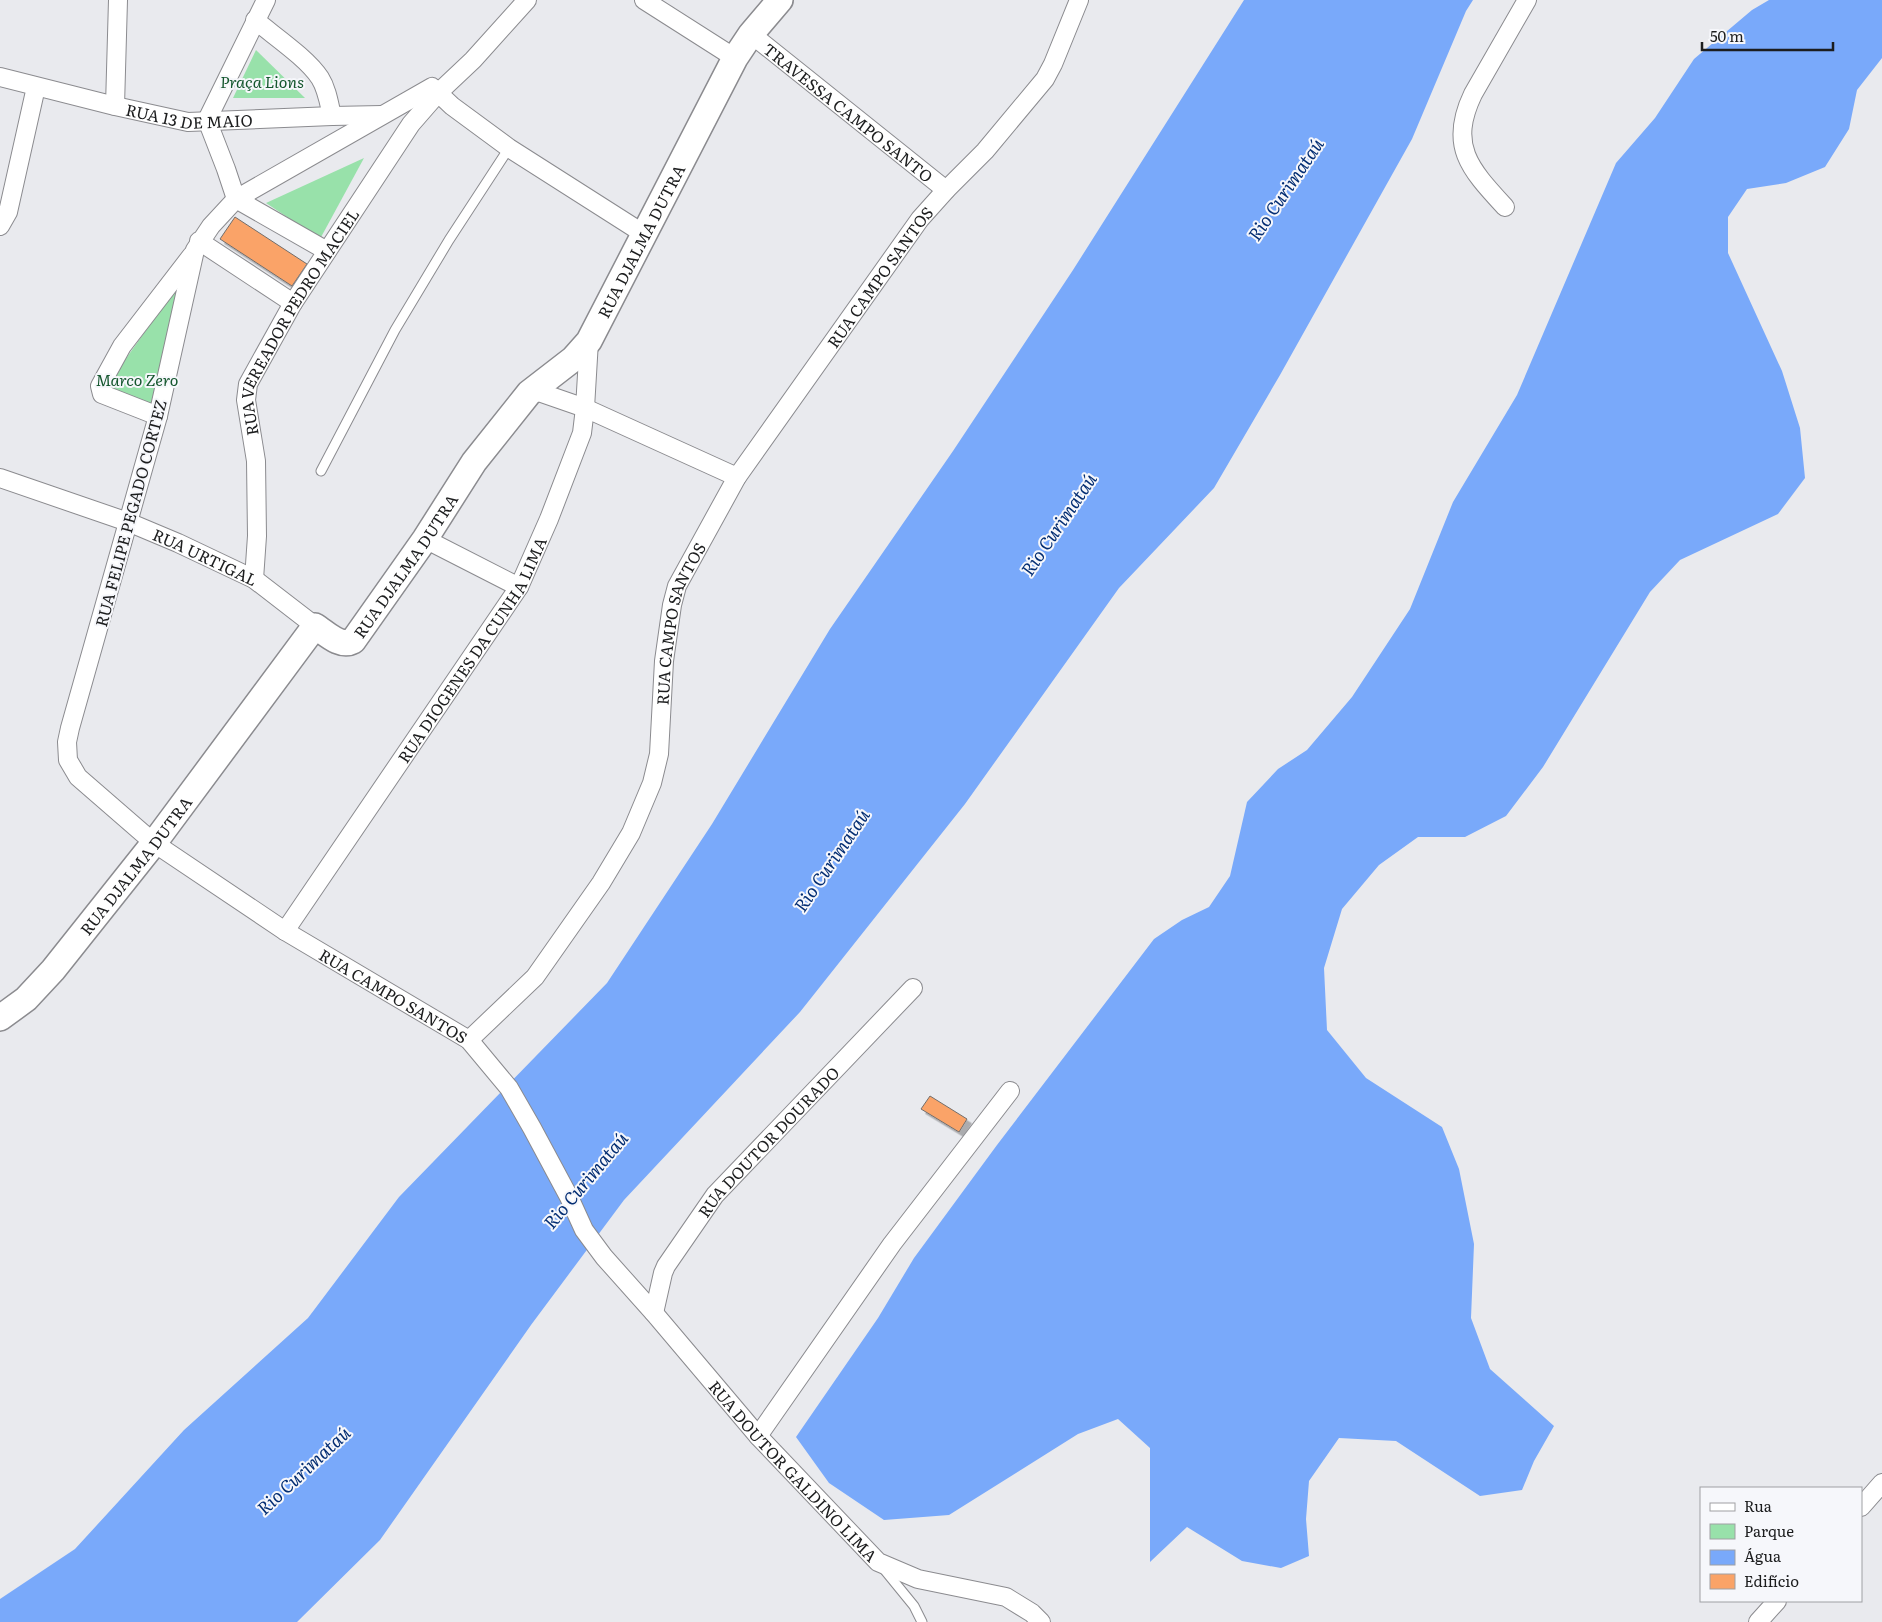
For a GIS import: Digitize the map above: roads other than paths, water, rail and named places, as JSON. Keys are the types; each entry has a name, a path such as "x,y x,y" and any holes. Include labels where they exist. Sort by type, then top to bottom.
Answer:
{"main road":[{"name":"RUA DJALMA DUTRA","path":"0,1018 26,999 40,985 154,843 315,626 341,643 353,641 425,540 474,462 533,390 573,358 589,341 735,58 780,0"}],"street":[{"path":"115,106 118,0"},
{"path":"266,0 207,120 236,199 327,251"},
{"path":"527,0 473,60 436,90 452,106 509,148 644,234"},
{"path":"644,0 735,58"},
{"name":"RUA CAMPO SANTOS","path":"71,768 86,785 154,843 285,931 469,1040 535,977 601,883 631,833 652,782 659,754 664,661 676,586 737,477 920,219 985,151 1045,79 1060,49 1079,0"},
{"path":"1505,207 1483,183 1466,157 1461,137 1466,107 1527,0"},
{"path":"255,20 311,67 320,78 326,91 332,116"},
{"name":"TRAVESSA CAMPO SANTO","path":"752,34 946,190"},
{"name":"RUA 13 DE MAIO","path":"0,77 188,122 382,115"},
{"path":"3,222 36,87"},
{"name":"RUA FELIPE PEGADO CORTEZ","path":"71,768 68,760 67,742 70,728 158,416 197,246 211,226 236,199 430,88 436,90"},
{"name":"RUA VEREADOR PEDRO MACIEL","path":"254,579 257,536 256,461 246,392 248,384 293,303 411,124 436,90"},
{"path":"158,416 104,395 100,391 100,386 122,346 197,246 293,303"},
{"name":"RUA DIOGENES DA CUNHA LIMA","path":"285,931 519,587 570,468 582,433 589,341"},
{"path":"533,390 585,408 737,477"},
{"name":"RUA URTIGAL","path":"0,478 128,522 178,543 254,579 315,626"},
{"path":"425,540 519,587"},
{"name":"RUA DOUTOR DOURADO","path":"654,1313 666,1266 715,1195 913,988"},
{"name":"RUA DOUTOR GALDINO LIMA","path":"469,1040 509,1088 565,1188 584,1230 604,1256 758,1436 878,1562 918,1579 1006,1597 1032,1613 1041,1622"},
{"path":"758,1436 892,1244 1010,1091"},
{"path":"1862,1506 1882,1483"},
{"path":"1758,1622 1776,1602"}],"lane":[{"path":"321,470 395,330 448,240 509,148"},
{"path":"878,1562 914,1606 922,1622"}],"water":[{"name":"Rio Curimataú","path":"1244,0 1473,0 1466,11 1412,139 1280,375 1214,488 1119,588 965,804 800,1012 624,1200 531,1325 380,1540 297,1622 0,1622 0,1599 75,1549 184,1430 308,1318 399,1197 607,983 712,824 830,629 953,451 1073,270"},
{"path":"1769,0 1882,0 1882,58 1857,90 1849,129 1825,167 1786,183 1747,189 1728,217 1728,253 1782,371 1800,428 1805,478 1778,514 1680,560 1650,592 1543,767 1506,816 1465,837 1418,837 1379,865 1342,909 1324,968 1327,1030 1366,1078 1442,1127 1459,1169 1474,1244 1471,1318 1490,1369 1554,1426 1534,1461 1522,1490 1480,1496 1396,1441 1339,1438 1309,1481 1306,1519 1309,1556 1281,1568 1242,1561 1187,1527 1150,1562 1150,1448 1118,1419 1078,1434 949,1515 884,1520 829,1483 796,1437 878,1318 914,1258 997,1145 1154,939 1182,920 1209,907 1230,876 1247,802 1278,769 1307,750 1352,697 1410,609 1453,502 1517,395 1616,163 1655,118 1694,59 1752,10"}],"park label":[{"name":"Praça Lions","path":"262,81"},
{"name":"Marco Zero","path":"137,379"}]}
